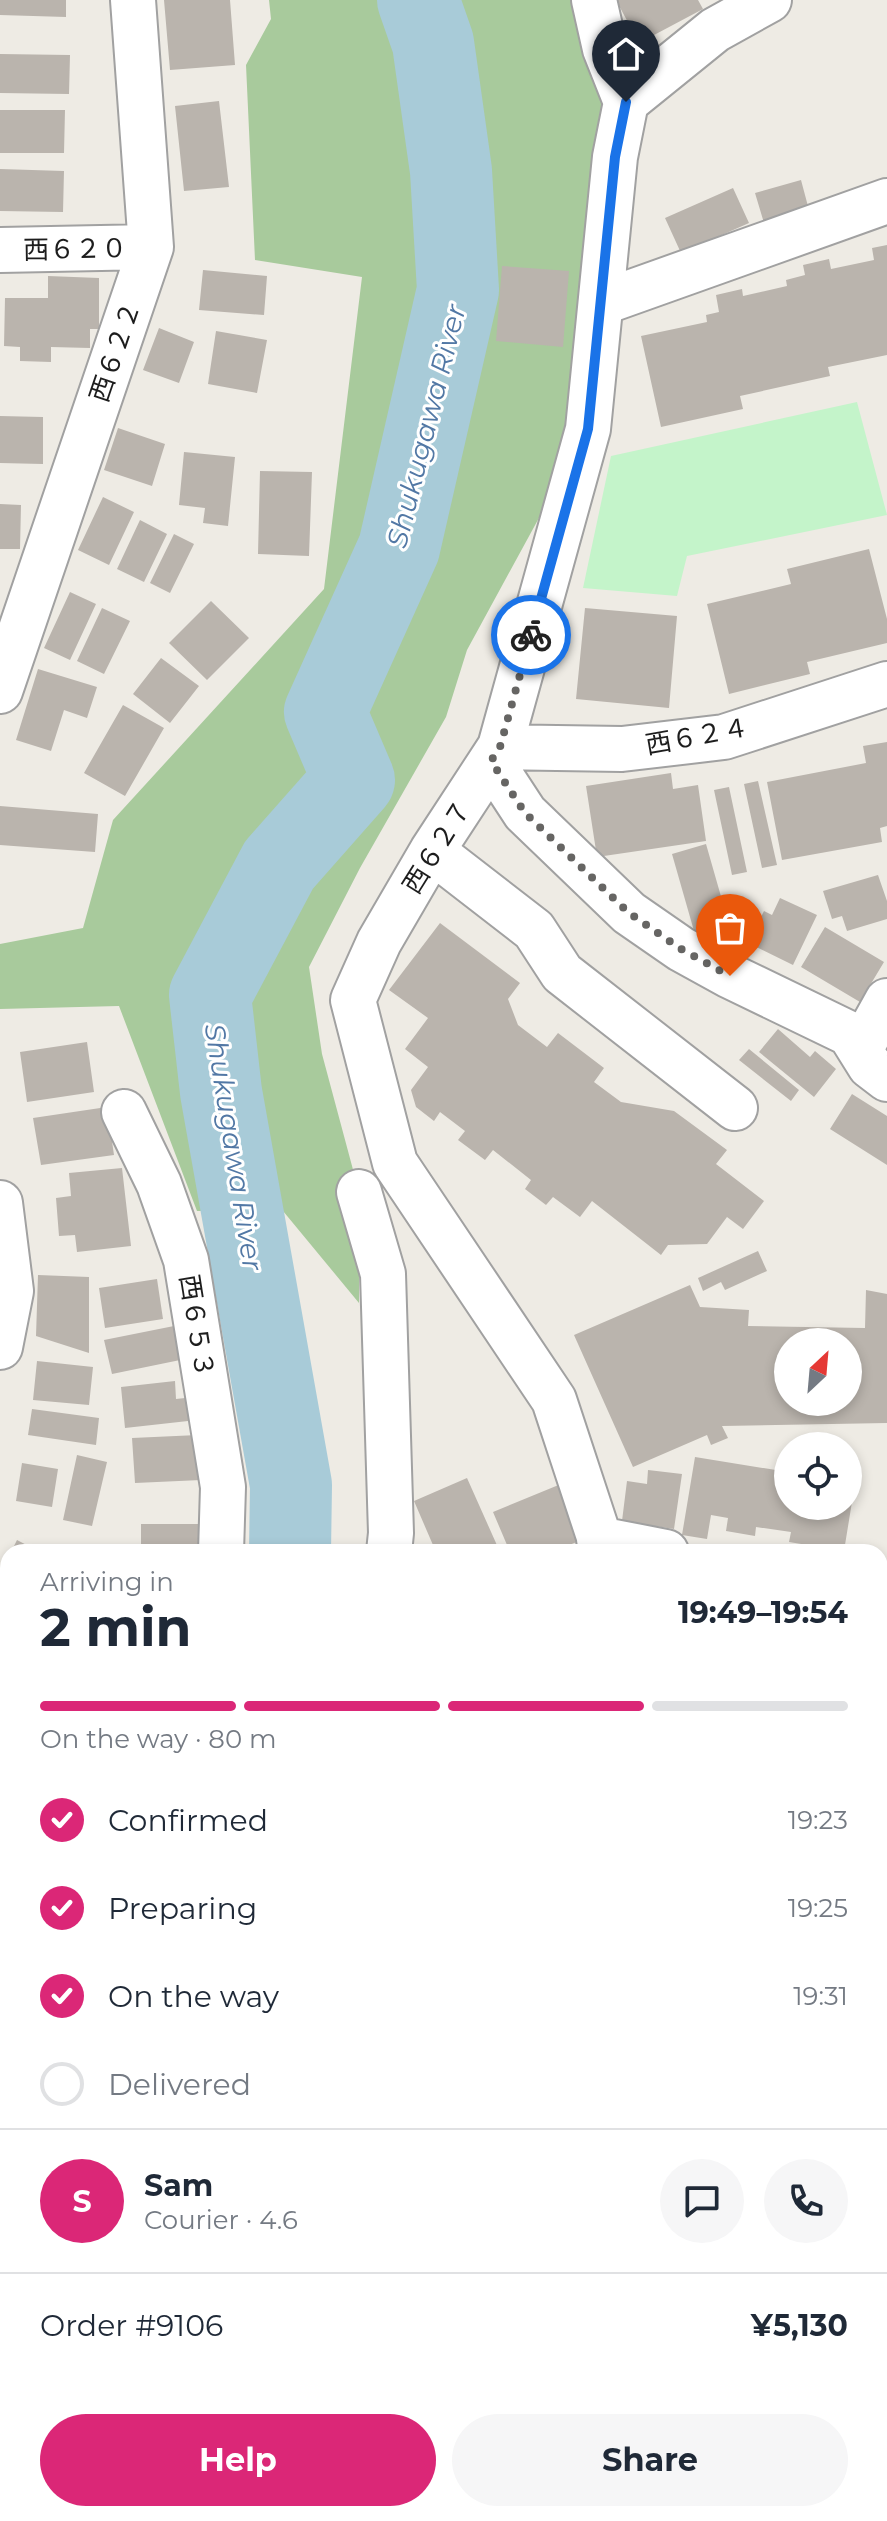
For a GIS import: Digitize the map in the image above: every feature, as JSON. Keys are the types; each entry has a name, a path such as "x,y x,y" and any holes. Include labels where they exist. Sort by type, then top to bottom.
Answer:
{"street":[{"name":"西６２２","path":"0,691 151,247 133,0"},
{"path":"594,0 605,49 626,102 715,30 769,0"},
{"name":"西６２７","path":"602,1544 554,1400 395,1163 353,1000 379,942 432,851 496,754 588,429 615,157 626,102"},
{"path":"601,303 887,201"},
{"name":"西６２０","path":"0,250 151,247"},
{"name":"西６２４","path":"496,754 622,749 724,737 887,684"},
{"path":"496,754 525,813 629,913 681,949 730,976 850,1034 873,1065"},
{"path":"432,851 534,930 562,973 735,1108"},
{"path":"873,1065 887,1001"},
{"name":"西６５３","path":"124,1112 159,1184 186,1260 223,1487 221,1544"},
{"path":"359,1192 383,1274 389,1410 390,1544"},
{"path":"0,1203 6,1290 0,1347"}],"green space":[{"path":"269,0 590,0 626,102 588,428 467,650 446,717 360,868 309,967 322,1054 359,1192 359,1303 283,1211 197,1211 119,1006 0,1009 0,944 83,928 113,820 324,589 362,277 255,260 246,65 271,19"},
{"path":"857,402 887,515 687,556 677,596 583,588 611,456"}],"building":[{"path":"0,0 66,0 66,17 0,15"},
{"path":"164,0 230,0 235,65 170,70"},
{"path":"616,0 698,0 703,9 639,43"},
{"path":"0,54 70,55 69,94 0,93"},
{"path":"219,101 229,187 184,191 175,106"},
{"path":"0,110 65,110 64,153 0,153"},
{"path":"0,169 64,171 63,212 0,211"},
{"path":"801,180 809,210 764,223 755,193"},
{"path":"733,188 749,223 681,253 665,218"},
{"path":"887,245 887,355 828,367 830,376 740,396 743,409 661,427 641,336 707,322 706,315 719,312 716,295 742,289 743,296 787,286 786,280 805,275 803,265 829,259 831,269 874,260 872,248"},
{"path":"502,266 569,271 563,347 496,341"},
{"path":"203,270 267,276 264,315 199,310"},
{"path":"48,276 99,278 99,329 90,329 90,348 51,347 51,362 20,361 20,347 4,346 5,298 48,298"},
{"path":"159,328 194,342 179,383 143,370"},
{"path":"216,331 267,340 257,393 208,384"},
{"path":"0,416 43,417 43,464 0,463"},
{"path":"118,428 165,444 152,486 104,470"},
{"path":"184,452 235,457 228,526 203,523 205,508 179,505"},
{"path":"260,471 312,472 309,556 258,554"},
{"path":"103,497 134,512 109,565 78,550"},
{"path":"0,504 21,505 20,549 0,549"},
{"path":"140,520 167,534 144,582 117,569"},
{"path":"174,534 194,544 170,593 150,583"},
{"path":"869,549 887,619 887,643 807,662 810,674 729,694 707,604 791,584 787,569"},
{"path":"70,592 96,604 70,660 44,648"},
{"path":"211,601 249,638 207,680 169,643"},
{"path":"102,608 130,621 104,674 77,661"},
{"path":"585,608 677,616 669,708 576,699"},
{"path":"161,658 199,686 170,723 133,694"},
{"path":"38,669 97,687 87,718 64,710 51,751 16,740"},
{"path":"123,705 164,728 125,796 84,773"},
{"path":"887,742 887,826 880,828 882,842 782,860 767,782 866,763 863,746"},
{"path":"671,773 673,789 698,785 706,841 597,857 586,786"},
{"path":"758,781 777,865 762,868 744,784"},
{"path":"729,787 747,872 732,875 714,790"},
{"path":"0,806 98,814 95,852 0,845"},
{"path":"706,844 728,921 694,931 672,854"},
{"path":"878,875 887,901 887,919 847,931 842,916 832,919 823,891"},
{"path":"780,898 817,915 793,965 738,938 749,915 760,919 764,911 772,915"},
{"path":"440,923 520,983 508,999 518,1025 547,1047 558,1033 604,1068 594,1082 621,1102 674,1111 727,1150 716,1164 764,1201 743,1229 727,1217 707,1244 668,1245 661,1255 592,1201 580,1217 553,1197 546,1205 525,1189 531,1180 493,1150 485,1160 458,1140 465,1131 440,1112 434,1121 416,1107 411,1090 428,1067 405,1049 428,1018 389,990"},
{"path":"825,927 884,962 860,1002 801,967"},
{"path":"778,1029 810,1057 815,1051 836,1069 814,1097 759,1052"},
{"path":"87,1042 94,1092 27,1102 20,1052"},
{"path":"749,1049 799,1090 791,1101 739,1060"},
{"path":"852,1094 887,1116 887,1165 830,1129"},
{"path":"107,1107 114,1155 41,1165 33,1118"},
{"path":"122,1168 131,1246 77,1252 75,1235 59,1236 56,1198 71,1196 69,1173"},
{"path":"758,1251 767,1271 725,1290 721,1282 703,1291 698,1278"},
{"path":"38,1275 89,1277 89,1353 36,1336"},
{"path":"157,1279 163,1319 105,1328 99,1288"},
{"path":"690,1285 700,1307 749,1310 748,1326 865,1328 866,1290 887,1294 887,1423 722,1426 728,1438 711,1445 707,1435 633,1467 574,1335"},
{"path":"179,1325 185,1359 112,1374 104,1340"},
{"path":"37,1361 93,1367 89,1405 33,1400"},
{"path":"175,1381 176,1399 194,1397 197,1420 125,1428 121,1387"},
{"path":"32,1409 99,1418 96,1445 28,1435"},
{"path":"198,1435 201,1480 135,1483 132,1438"},
{"path":"77,1455 107,1462 92,1526 63,1520"},
{"path":"695,1457 774,1470 774,1520 849,1520 845,1544 789,1542 791,1532 756,1527 755,1536 726,1531 728,1518 711,1515 707,1539 682,1535"},
{"path":"22,1463 58,1469 52,1507 16,1501"},
{"path":"648,1470 682,1474 674,1529 622,1521 627,1481 647,1484"},
{"path":"467,1478 496,1544 433,1544 414,1501"},
{"path":"561,1484 584,1539 572,1544 507,1544 493,1512"},
{"path":"141,1524 204,1524 205,1544 141,1544"}],"waterway":[{"name":"Shukugawa River","path":"290,1544 291,1485 221,1092 210,995 279,865 354,780 325,712 399,548 458,290 451,171 433,43 418,0"}],"way so far":[{"path":"531,635 500,747 491,761 525,813 629,913 681,949 730,976"}],"route":[{"path":"531,635 588,429 615,157 626,102"}]}
